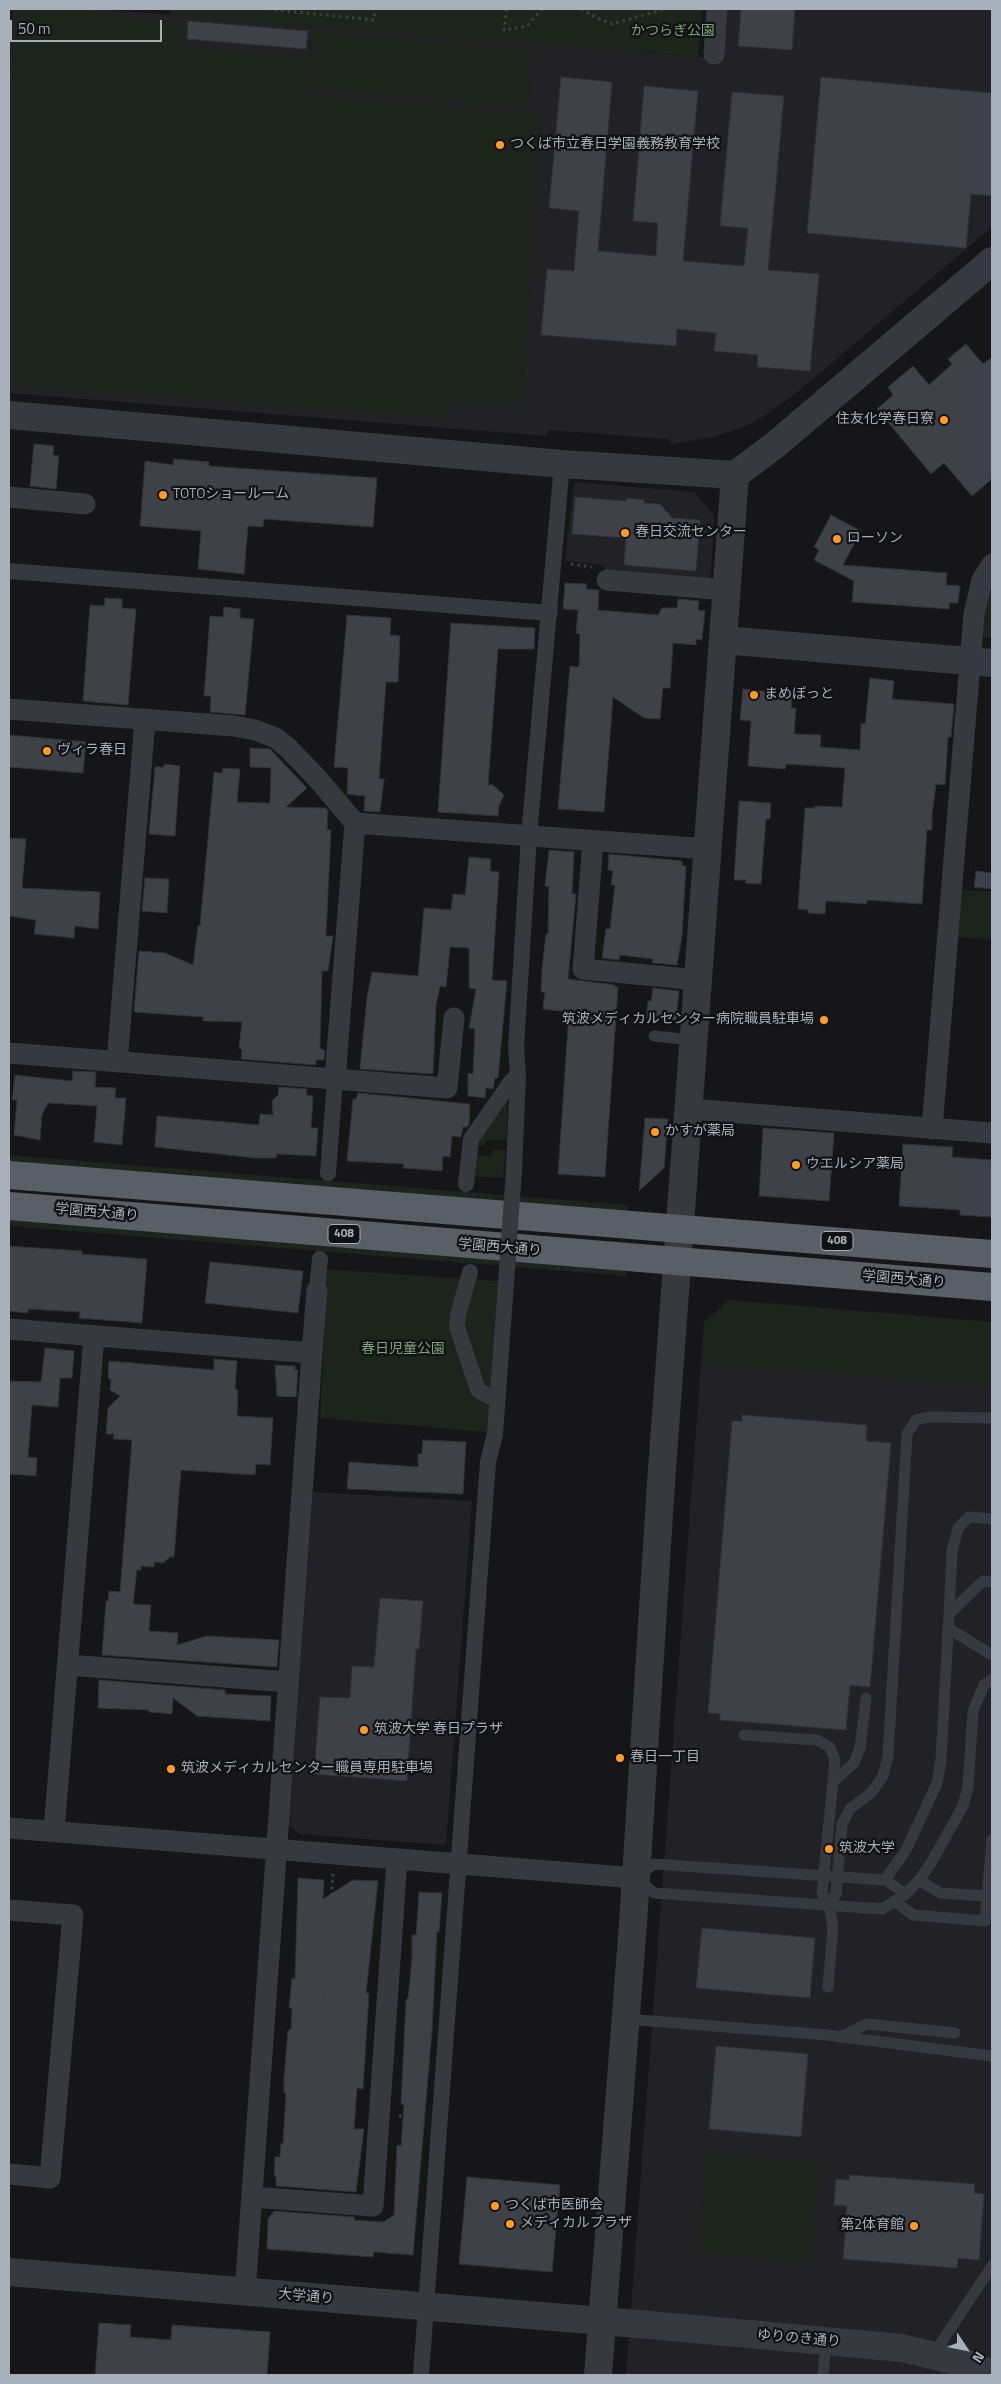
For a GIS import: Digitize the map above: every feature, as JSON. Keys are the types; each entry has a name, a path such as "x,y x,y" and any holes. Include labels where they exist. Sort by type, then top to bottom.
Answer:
{"highway":[{"name":"408","path":"9,1175 992,1254"},
{"name":"学園西大通り","path":"9,1206 992,1287"}],"street":[{"path":"714,54 717,9"},
{"path":"9,415 562,464 735,475 775,445 992,260"},
{"path":"421,2375 488,1462 495,1434 514,1170 518,1075 516,1047 529,836 562,464"},
{"path":"598,2375 636,1878 661,1482 690,1109 735,475"},
{"path":"9,497 85,504"},
{"path":"932,1129 981,662 974,614 982,580 992,564"},
{"path":"9,572 550,613"},
{"path":"607,580 727,590"},
{"path":"723,640 981,662"},
{"path":"9,708 234,726 255,730 276,738 289,749 355,823 708,849"},
{"path":"117,1062 145,720"},
{"path":"328,1173 355,823"},
{"path":"593,842 583,970 699,980"},
{"path":"9,1053 447,1088 454,1018"},
{"path":"466,1184 471,1139 510,1082 518,1075"},
{"path":"690,1109 992,1133"},
{"path":"245,2292 320,1259"},
{"path":"470,1272 458,1315 457,1327 478,1390 496,1400"},
{"path":"9,1329 312,1353"},
{"path":"54,1831 94,1336"},
{"path":"68,1665 288,1682"},
{"path":"9,1828 636,1878"},
{"path":"252,2197 373,2206 397,1859"},
{"path":"9,1910 73,1915 50,2178 9,2174"},
{"name":"大学通り","path":"9,2272 603,2321"},
{"name":"ゆりのき通り","path":"603,2321 902,2348 968,2364 992,2374"}],"lane":[{"path":"654,1036 695,1040"},
{"path":"829,1905 836,1894 842,1824 850,1809 872,1792 883,1776 888,1756 906,1434 916,1420 929,1417 992,1418"},
{"path":"885,1880 906,1850 937,1783 941,1760 952,1551 958,1528 969,1517 992,1519"},
{"path":"949,1614 983,1581 992,1582"},
{"path":"948,1628 992,1655"},
{"path":"906,1894 885,1880 654,1864 636,1878 654,1893 882,1909 906,1894 918,1880 931,1863 963,1806 968,1788 973,1711 984,1685 992,1679"},
{"path":"833,1782 854,1763 860,1748 866,1698"},
{"path":"744,1735 817,1740 830,1747 835,1760 822,1894 829,1905 833,1926 828,1987"},
{"path":"894,1901 913,1916 985,1921 992,1840"},
{"path":"918,1880 940,1893 987,1896"},
{"path":"625,2019 840,2037 976,2052 992,2056"},
{"path":"840,2037 867,2024 955,2033"},
{"path":"933,2355 992,2266"},
{"path":"823,2375 826,2342"}],"path":[{"path":"268,9 374,20 375,9"},
{"path":"506,9 504,30 527,26 542,9"},
{"path":"581,9 612,24 665,9"},
{"path":"554,562 601,568 607,580"},
{"path":"309,2201 333,1871"},
{"path":"379,2115 441,2119"}],"shaded area":[{"name":"つくば市立春日学園義務教育学校","path":"13,9 97,9 723,59 727,9 992,9 992,227 794,395 761,418 746,426 714,437 673,444 668,439 548,430 547,436 9,393 9,64"},
{"path":"574,482 694,492 714,515 711,576 704,581 608,574 604,565 565,561"},
{"name":"筑波大学","path":"729,1300 992,1322 992,2375 626,2375 704,1322"},
{"path":"313,1492 472,1501 446,1845 299,1834 289,1825"}],"green space":[{"path":"17,9 57,9 183,23 181,46 307,57 303,94 540,114 523,405 452,403 448,419 9,385 9,118"},
{"name":"かつらぎ公園","path":"171,9 703,9 698,57 170,16"},
{"path":"312,31 532,50 528,108 307,89"},
{"path":"992,584 992,638 982,637 985,607"},
{"path":"962,890 992,892 992,940 958,937"},
{"path":"507,1092 507,1140 486,1140 485,1146 474,1145"},
{"path":"493,1149 506,1150 503,1178 470,1176 472,1155 492,1156"},
{"path":"9,1155 628,1205 627,1214 9,1164"},
{"path":"9,1218 626,1268 626,1276 9,1226"},
{"name":"春日児童公園","path":"323,1269 498,1281 488,1432 320,1418 327,1284 322,1284"},
{"path":"729,1300 992,1322 992,1386 702,1364 704,1322"},
{"path":"707,2153 820,2162 810,2263 698,2253"}],"building":[{"path":"741,9 795,9 792,50 738,46"},
{"path":"188,21 308,31 306,49 187,39"},
{"path":"561,77 612,82 598,251 656,256 658,223 633,221 644,86 698,91 683,261 744,266 748,228 720,226 732,92 784,96 768,270 819,274 810,371 757,367 758,355 714,351 716,333 677,329 676,346 541,335 547,269 574,271 579,211 549,208"},
{"path":"821,77 992,93 992,196 971,194 966,248 807,233"},
{"path":"966,344 983,364 992,357 992,479 972,496 944,463 931,474 877,409 893,395 888,387 913,366 929,385 952,364 948,359"},
{"path":"34,444 54,446 53,455 59,456 56,489 30,486"},
{"path":"174,459 209,462 209,466 377,478 373,527 264,519 263,527 248,526 244,574 198,569 201,531 140,526 145,461 173,465"},
{"name":"春日交流センター","path":"575,497 626,501 627,498 644,500 644,503 660,504 672,518 700,520 696,571 624,565 626,538 572,534"},
{"path":"831,515 861,531 843,565 947,573 946,585 960,586 958,603 949,603 949,609 852,602 854,581 814,560 819,550 814,547"},
{"path":"565,583 587,584 586,589 599,590 598,610 658,615 662,608 677,608 678,599 699,601 698,610 705,611 702,640 696,639 696,645 673,643 670,688 663,688 660,719 644,718 613,697 604,812 558,809 570,666 579,667 580,634 576,633 578,610 563,609"},
{"path":"105,598 122,599 122,608 136,609 128,705 83,701 90,605 104,606"},
{"path":"224,607 240,609 240,618 254,619 245,715 210,712 211,696 204,696 210,616 223,617"},
{"path":"347,615 391,618 390,635 400,636 398,682 386,682 379,779 384,779 380,812 364,811 365,796 347,794 348,768 334,767"},
{"path":"451,623 535,628 534,649 498,649 488,785 493,785 504,795 499,806 498,816 438,812"},
{"path":"870,678 894,681 892,699 954,704 951,737 948,737 945,785 936,784 932,830 927,830 922,904 867,900 867,904 826,901 825,914 808,913 808,910 798,909 805,808 815,808 815,806 842,807 845,768 786,764 785,769 748,766 751,721 740,720 743,689 793,694 791,708 796,708 794,734 821,735 820,747 860,750 861,723 865,724"},
{"name":"ヴィラ春日","path":"9,735 86,742 83,773 9,767"},
{"path":"250,748 270,749 307,788 286,807 326,808 328,811 327,830 331,830 326,936 333,936 328,971 322,971 320,1048 325,1051 324,1060 316,1060 316,1065 241,1059 242,1050 239,1048 242,1022 203,1021 203,1017 134,1012 139,951 165,953 193,965 198,926 200,926 214,772 222,773 223,768 240,769 237,802 270,803 271,768 250,767"},
{"path":"164,764 180,766 175,836 149,834 155,767 164,767"},
{"path":"739,801 771,803 770,819 766,819 761,884 745,883 746,880 734,880"},
{"path":"9,838 26,839 22,888 100,892 98,929 75,926 74,938 34,934 36,920 9,916"},
{"path":"549,850 574,852 572,894 576,894 568,979 615,985 615,987 618,987 605,1177 558,1174 569,1012 543,1009 545,992 541,992 542,969 546,934 548,934 549,887 545,886"},
{"path":"609,854 682,861 682,866 686,866 682,936 677,965 652,963 653,959 620,955 619,960 602,958 606,929 610,929 615,885 611,885 613,871 608,870"},
{"path":"469,857 491,859 490,871 499,872 492,980 507,981 498,1078 495,1078 493,1089 486,1088 485,1098 468,1096 468,1073 473,1074 475,1029 469,1028 476,989 469,988 469,948 450,947 446,987 440,986 436,1005 433,1074 360,1069 367,997 372,972 418,976 424,908 451,910 453,894 465,895"},
{"path":"976,871 992,873 992,889 974,887"},
{"path":"145,878 169,879 167,913 142,911"},
{"path":"653,988 679,991 676,1021 646,1018 648,1001 651,1001"},
{"path":"73,1071 96,1072 95,1087 116,1088 115,1098 126,1098 122,1145 94,1142 97,1106 48,1103 42,1115 40,1140 14,1135 17,1100 12,1100 15,1075 72,1081"},
{"path":"279,1087 307,1089 306,1095 313,1096 311,1128 318,1128 316,1156 277,1154 276,1158 255,1158 155,1147 157,1116 259,1125 260,1114 273,1115 272,1101 278,1095"},
{"path":"358,1093 470,1104 469,1124 467,1127 463,1127 461,1137 452,1136 450,1157 443,1156 442,1171 403,1168 404,1164 347,1161 353,1099 356,1099"},
{"path":"645,1118 668,1119 664,1168 639,1191"},
{"name":"ウエルシア薬局","path":"763,1128 834,1133 829,1201 759,1196"},
{"path":"903,1144 953,1147 952,1157 992,1160 992,1217 960,1215 960,1210 899,1206"},
{"path":"9,1246 82,1251 82,1254 147,1259 142,1323 79,1318 80,1312 28,1309 28,1313 9,1311"},
{"path":"210,1262 303,1271 298,1313 205,1303"},
{"path":"45,1348 74,1351 72,1378 60,1378 58,1407 32,1405 28,1457 37,1458 36,1476 9,1474 9,1381 41,1382"},
{"path":"214,1359 237,1361 235,1389 238,1390 237,1416 273,1418 270,1465 256,1464 255,1475 181,1470 174,1557 170,1557 163,1563 154,1562 154,1567 141,1566 141,1570 137,1570 133,1604 151,1605 149,1631 178,1633 177,1645 207,1636 279,1640 277,1667 102,1655 106,1601 108,1601 109,1591 120,1592 132,1440 113,1439 114,1434 106,1434 108,1408 120,1396 110,1390 111,1380 108,1378 109,1361 214,1370"},
{"path":"275,1365 295,1366 295,1370 298,1370 296,1397 277,1396"},
{"path":"742,1415 867,1425 866,1441 891,1443 870,1687 850,1685 846,1730 720,1720 720,1714 708,1713 732,1421 742,1421"},
{"path":"423,1440 466,1442 463,1494 347,1489 349,1462 418,1467 418,1454 422,1454"},
{"name":"筑波大学 春日プラザ","path":"380,1598 423,1601 419,1649 416,1649 407,1781 314,1774 320,1697 350,1698 352,1666 374,1667"},
{"path":"99,1680 225,1690 225,1694 271,1696 270,1721 197,1716 173,1698 172,1714 149,1712 149,1710 98,1708"},
{"path":"298,1878 324,1880 323,1899 353,1880 378,1881 366,1993 369,1993 363,2089 357,2088 354,2129 364,2129 356,2192 276,2186 276,2177 274,2176 275,2157 280,2157 281,2143 283,2144 286,2093 284,2093 284,2077 288,2031 291,2029 292,2008 289,2008 292,1978 295,1979"},
{"path":"419,1892 442,1893 439,1932 437,1932 432,2030 413,2255 374,2252 373,2257 267,2249 268,2219 274,2211 354,2217 354,2220 383,2222 394,2215 397,2145 401,2146 404,2105 401,2104 406,2000 408,1998 412,1959 412,1935 416,1935"},
{"path":"702,1928 815,1938 810,1998 696,1988"},
{"path":"716,2046 808,2054 801,2137 709,2129"},
{"name":"第2体育館","path":"850,2175 975,2184 974,2193 984,2194 979,2260 958,2258 957,2268 843,2259 847,2206 834,2205 836,2179 849,2180"},
{"name":"メディカルプラザ","path":"467,2177 560,2185 552,2272 459,2264"},
{"path":"99,2323 131,2325 130,2337 171,2340 172,2325 270,2332 267,2375 95,2375"}],"place":[{"name":"つくば市立春日学園義務教育学校","path":"500,145"},
{"name":"住友化学春日寮","path":"944,420"},
{"name":"TOTOショールーム","path":"163,495"},
{"name":"春日交流センター","path":"625,533"},
{"name":"ローソン","path":"837,539"},
{"name":"まめぽっと","path":"754,695"},
{"name":"ヴィラ春日","path":"47,751"},
{"name":"筑波メディカルセンター病院職員駐車場","path":"824,1020"},
{"name":"かすが薬局","path":"655,1132"},
{"name":"ウエルシア薬局","path":"796,1165"},
{"name":"筑波大学 春日プラザ","path":"364,1730"},
{"name":"春日一丁目","path":"620,1758"},
{"name":"筑波メディカルセンター職員専用駐車場","path":"171,1769"},
{"name":"筑波大学","path":"829,1849"},
{"name":"つくば市医師会","path":"495,2206"},
{"name":"メディカルプラザ","path":"510,2224"},
{"name":"第2体育館","path":"914,2226"}]}
